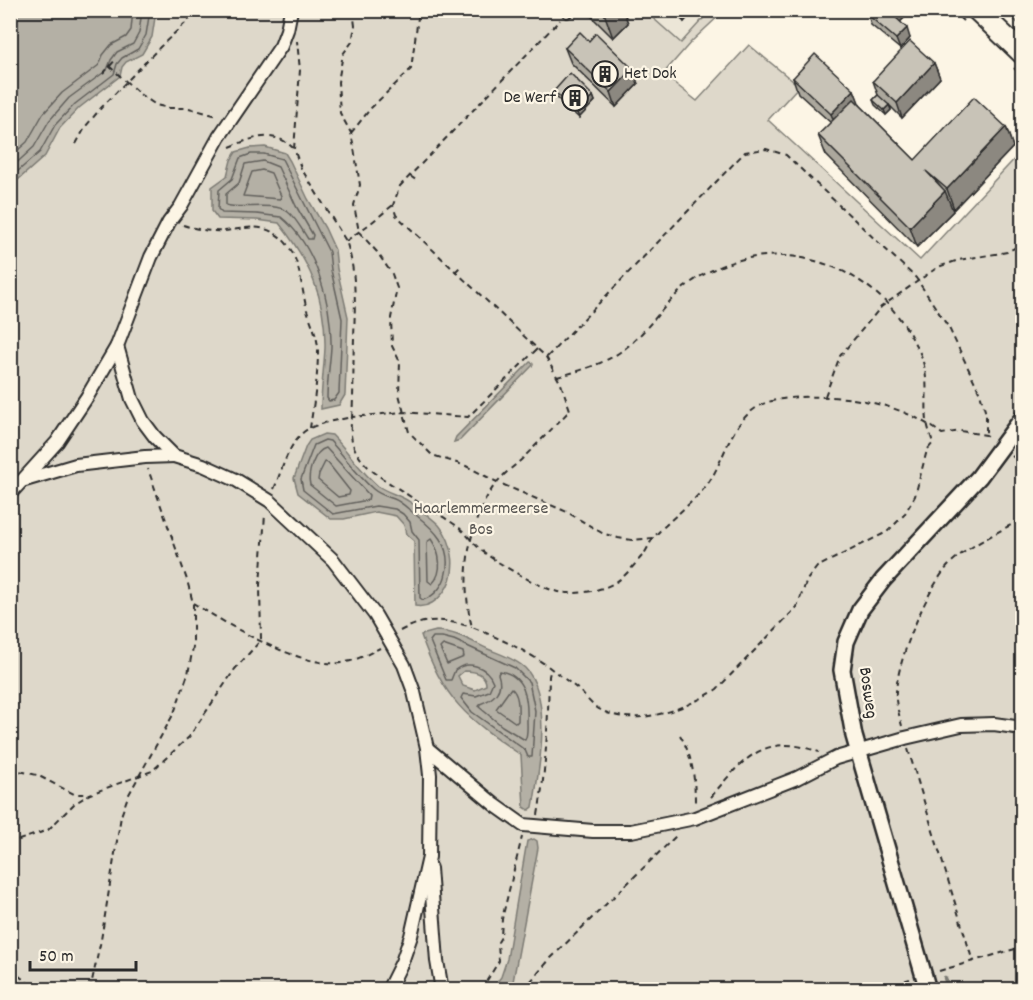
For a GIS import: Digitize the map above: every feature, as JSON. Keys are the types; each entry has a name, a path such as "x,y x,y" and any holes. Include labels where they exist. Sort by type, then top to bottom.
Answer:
{"street":[{"path":"977,10 1023,53"},
{"path":"10,494 57,442 117,346 151,257 169,222 181,206 229,121 281,46 291,11"},
{"path":"117,346 132,399 143,421 174,456"},
{"name":"Bosweg","path":"926,982 858,752 846,701 842,670 846,642 860,610 883,580 979,477 1023,419"},
{"path":"24,480 76,465 174,456 203,465 236,480 270,501 333,560 391,640 414,692 427,748 430,775 429,857 437,961 442,990"},
{"path":"427,748 523,825 593,831 631,831 695,818 797,778 836,758 905,738 961,724 994,724 1023,728"},
{"path":"388,990 402,962 411,936 429,857"}],"path":[{"path":"76,144 86,126 101,108 199,10"},
{"path":"353,10 355,26 352,42 343,54 338,82 340,113 351,133 360,185 354,205 359,232 382,259 392,274 397,288 391,318 392,346 400,362 399,394 409,432 432,455 466,466 567,512 602,533 632,540 654,538"},
{"path":"351,133 371,108 411,69 419,10"},
{"path":"291,11 297,36 300,70 294,149 301,168 346,241 351,254 356,305 350,427 352,442 364,465 378,477 393,484 458,527 482,551 543,588 561,592 590,591 615,583 642,556 654,538 706,486 743,418 761,404 791,398 825,396 891,406 927,422 942,434 960,431 986,435 1023,463"},
{"path":"346,241 393,204 400,186 557,24"},
{"path":"102,74 116,59"},
{"path":"109,66 156,105 206,111 229,121"},
{"path":"210,155 242,142 273,136 286,141 294,149"},
{"path":"546,357 745,152 766,149 786,155 917,280 949,328 981,393 986,414 986,435"},
{"path":"411,176 416,180"},
{"path":"393,204 396,215 546,357 570,410 497,482 482,507 471,540 466,567 466,607 472,627"},
{"path":"169,222 197,229 220,231 263,228 279,236 291,249 298,264 306,307 318,347 310,428"},
{"path":"825,396 840,356 887,303 917,280 949,262 1007,252 1023,244"},
{"path":"193,603 261,640 296,656 320,662 340,663 354,660 391,640 404,629 432,619 447,620 472,627 520,649 551,669 598,709 630,717 653,716 674,710 717,689 797,607 807,580 818,567 888,532 904,515 915,496 923,459 933,443 927,422 928,396 923,362 905,324 878,293 827,263 809,258 789,255 765,256 741,260 716,269 684,288 626,348 602,363 557,377"},
{"path":"455,272 462,265"},
{"path":"10,847 19,840 48,830 74,804 90,794 152,771 189,737 235,669 261,640 260,585 264,519 295,441 302,433 310,428 352,417 403,412 468,417 537,349"},
{"path":"90,990 101,940 121,816 128,796 174,713 188,674 193,647 193,603 144,457"},
{"path":"973,962 905,738 896,698 899,671 931,590 950,564 983,541 1023,519"},
{"path":"536,827 542,795 548,735 551,669"},
{"path":"680,735 688,748 695,777 695,818"},
{"path":"523,990 551,958 695,818 746,758 779,743 809,748 836,758"},
{"path":"10,769 37,775 74,794 90,794"},
{"path":"481,990 499,961 498,942 501,937 502,919 522,844 523,825"},
{"path":"875,990 926,982 973,962 1023,947"},
{"path":"10,969 37,990"}],"shaded area":[{"path":"580,10 711,11 650,82"}],"green space":[{"name":"Haarlemmermeerse Bos","path":"11,11 645,11 681,43 710,11 724,11 691,42 663,74 697,101 749,45 799,86 768,120 920,260 1022,151 1022,989 11,989"},
{"path":"1005,11 1022,11 1022,27"}],"water":[{"path":"11,10 156,11 152,37 142,54 126,62 120,76 79,108 60,128 45,156 11,186"},
{"path":"265,147 285,153 335,250 348,317 345,395 339,405 321,409 325,348 322,312 314,281 290,237 279,223 218,219 212,211 212,187 227,176 231,160 236,152"},
{"path":"530,362 533,365 460,440 454,442 456,437"},
{"path":"324,434 332,435 378,486 410,502 439,525 451,550 453,568 448,585 434,602 415,606 414,541 406,534 404,525 396,516 376,512 344,519 331,519 298,493 294,478 306,446 310,440"},
{"path":"436,631 463,637 517,662 525,668 534,681 539,696 542,734 533,807 529,810 524,807 521,755 471,718 459,705 438,675 421,635","holes":["464,671 482,675 486,685 475,690 463,686 458,676"]},
{"path":"534,839 537,841 538,848 512,987 511,989 492,989 501,977 507,959 527,841"}],"building":[{"path":"872,10 898,10 893,15 907,28 896,39 868,15"},
{"path":"580,32 589,41 596,33 633,69 611,92 565,48"},
{"path":"910,41 934,63 897,103 873,81"},
{"path":"815,54 854,90 831,114 793,78"},
{"name":"De Werf","path":"570,73 593,96 577,113 554,91"},
{"path":"878,95 889,105 884,110 873,100"},
{"path":"974,97 1006,127 947,189 926,171 945,191 910,227 818,135 854,99 915,160"}],"waterway":[{"path":"945,978 949,990"}],"place":[{"name":"Het Dok","path":"605,74"},
{"name":"De Werf","path":"575,98"}]}
